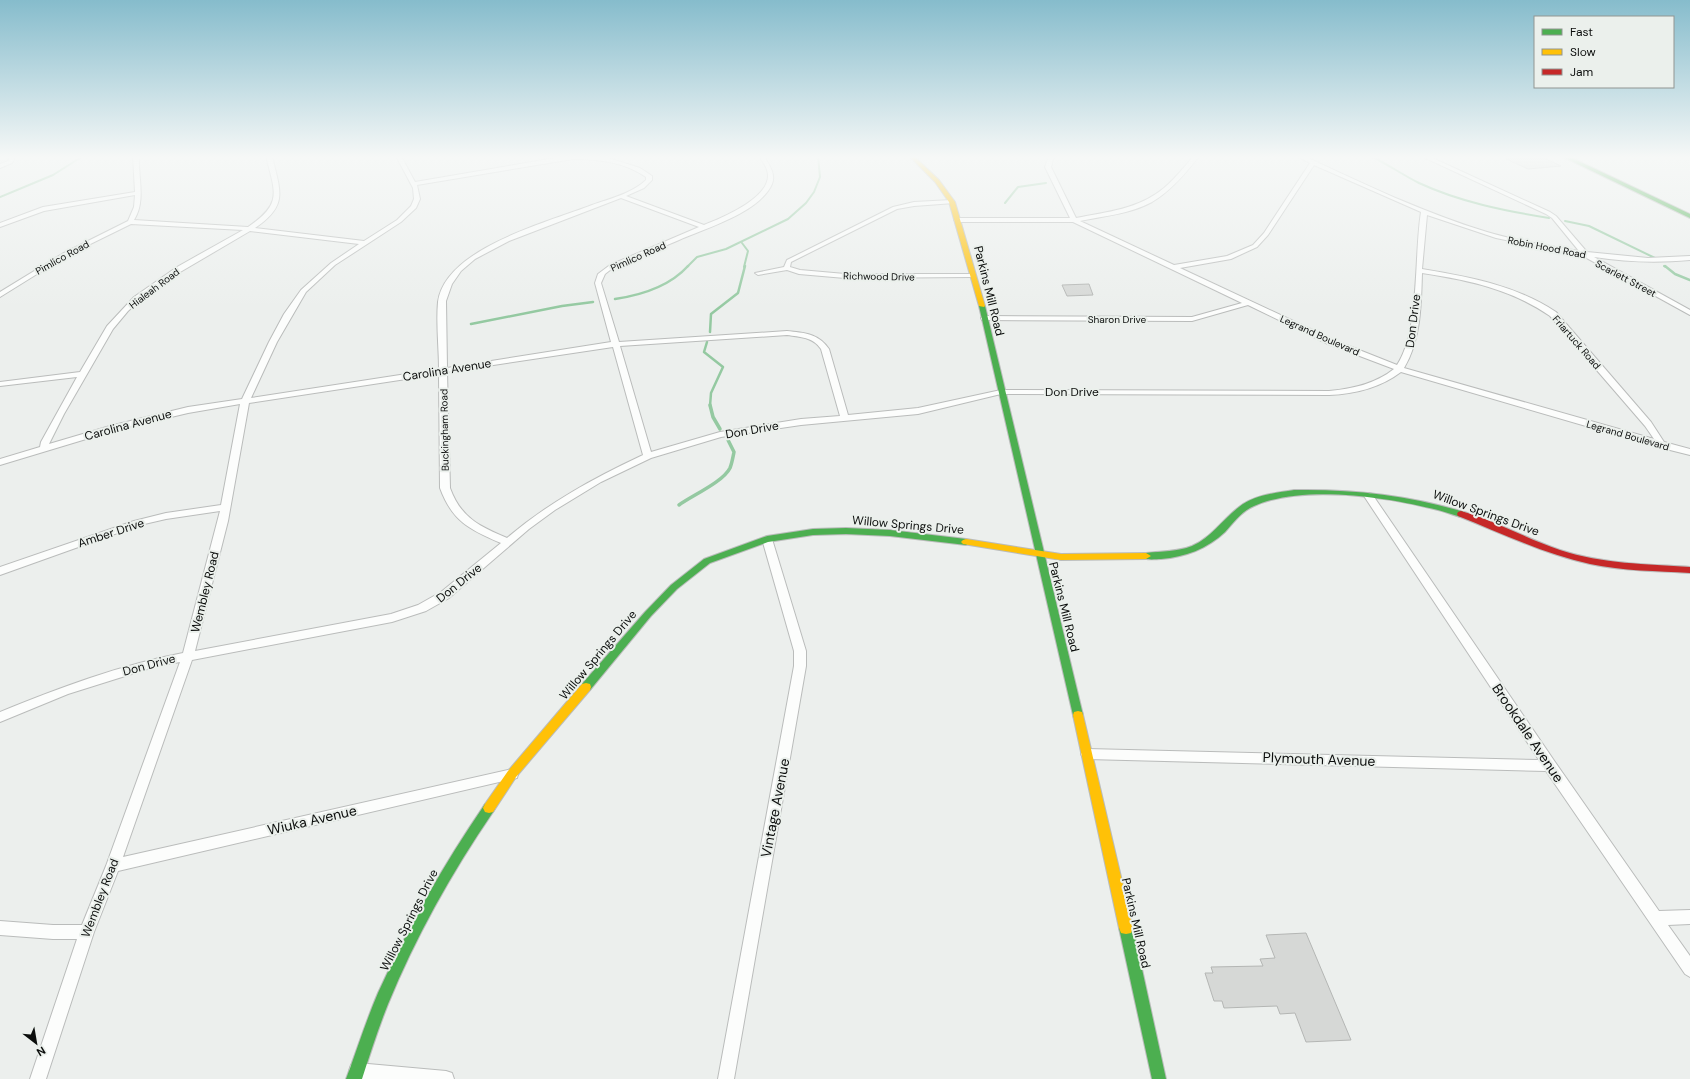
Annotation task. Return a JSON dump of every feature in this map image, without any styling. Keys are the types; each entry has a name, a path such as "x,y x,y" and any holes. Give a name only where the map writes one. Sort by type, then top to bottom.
{"street":[{"path":"0,225 43,209 59,206"},
{"path":"138,206 130,222 249,229 365,243"},
{"name":"Hialeah Road","path":"44,449 45,442 60,414 110,328 120,315 155,284 249,229 274,206"},
{"name":"Wembley Road","path":"38,1079 87,932 113,866 188,655 226,507 245,402 273,342 296,300 319,275 410,213 413,206"},
{"name":"Buckingham Road","path":"507,542 461,518 449,502 445,488 442,301 447,284 458,270 478,254 500,243 594,206"},
{"path":"649,206 704,227"},
{"name":"Pimlico Road","path":"648,456 598,283 601,273 612,266 704,227 746,206"},
{"path":"787,268 789,261 895,208 903,206"},
{"name":"Parkins Mill Road","path":"953,206 985,318 1038,553 1087,754 1159,1079"},
{"path":"1067,206 1074,220 1124,210 1134,206"},
{"path":"1174,267 1229,258 1255,246 1266,234 1284,206"},
{"name":"Robin Hood Road","path":"1411,206 1491,235 1585,254 1644,261 1690,258"},
{"name":"Scarlett Street","path":"1533,206 1554,217 1585,254 1690,313"},
{"path":"1671,206 1690,216"},
{"name":"Don Drive","path":"0,717 64,691 150,664 188,655 409,613 422,608 445,596 507,542 545,513 575,493 648,456 698,441 746,430 918,411 1001,392 1328,393 1347,392 1366,387 1400,369 1409,354 1413,337 1419,270 1419,247 1424,212"},
{"name":"Legrand Boulevard","path":"957,220 1074,220 1332,342 1400,369 1661,445 1690,452"},
{"name":"Pimlico Road","path":"0,295 64,255 130,222"},
{"name":"Richwood Drive","path":"758,273 787,268 792,272 803,274 836,276 972,276"},
{"name":"Friartuck Road","path":"1419,270 1492,284 1518,293 1545,307 1553,314 1648,424 1661,445"},
{"name":"Sharon Drive","path":"985,318 1192,318 1210,315 1248,302"},
{"name":"Carolina Avenue","path":"0,462 156,417 245,402 616,344 787,333 810,336 821,343 825,349 845,418"},
{"path":"0,384 84,374"},
{"name":"Willow Springs Drive","path":"356,1075 383,1000 416,928 448,869 512,774 648,614 674,587 707,561 767,539 812,532 890,533 1061,557 1169,556 1183,553 1206,543 1244,506 1256,500 1271,496 1290,494 1397,498 1436,506 1577,558 1619,564 1690,570"},
{"name":"Brookdale Avenue","path":"1369,496 1550,766 1690,969"},
{"name":"Amber Drive","path":"0,571 137,523 166,516 226,507"},
{"name":"Vintage Avenue","path":"726,1079 800,666 800,651 767,539"},
{"name":"Plymouth Avenue","path":"1087,754 1550,766"},
{"name":"Wiuka Avenue","path":"113,866 512,774"},
{"path":"1655,918 1690,917"},
{"path":"0,928 53,932 87,932"},
{"path":"356,1075 446,1079"}],"building":[{"path":"1089,284 1093,295 1067,296 1062,285"},
{"path":"1306,933 1351,1040 1306,1042 1295,1013 1280,1014 1277,1006 1224,1008 1222,1001 1214,1001 1205,973 1213,973 1211,967 1263,966 1260,959 1275,958 1266,935"}],"waterway":[{"path":"615,299 635,295 664,285 681,273 697,257 726,249 788,219 802,206"},
{"path":"1488,206 1549,218"},
{"path":"1565,221 1589,226 1655,258"},
{"path":"742,243 748,251 744,267"},
{"path":"710,332 711,314 738,293 745,266"},
{"path":"1665,266 1675,274 1690,280"},
{"path":"471,324 562,306 593,302"},
{"path":"707,342 704,352 723,367 711,393 710,405"},
{"path":"710,405 713,417 720,429"},
{"path":"679,505 721,478 730,468 734,452 728,440"}],"traffic: fast":[{"path":"1670,206 1690,216"},
{"path":"982,306 1078,715"},
{"path":"1146,556 1177,554 1195,548 1213,537 1246,506 1269,497 1294,493 1323,492 1386,497 1416,502 1461,514"},
{"path":"586,687 648,614 674,587 707,561 767,539 813,532 846,531 890,533 966,542"},
{"path":"354,1079 379,1009 406,949 445,877 489,808"},
{"path":"1126,928 1159,1079"}],"traffic: slow":[{"path":"953,206 982,306"},
{"path":"966,542 1061,557 1146,556"},
{"path":"489,808 512,774 586,687"},
{"path":"1078,715 1126,928"}],"traffic: jam":[{"path":"1461,514 1541,546 1573,557 1615,565 1690,570"}]}
